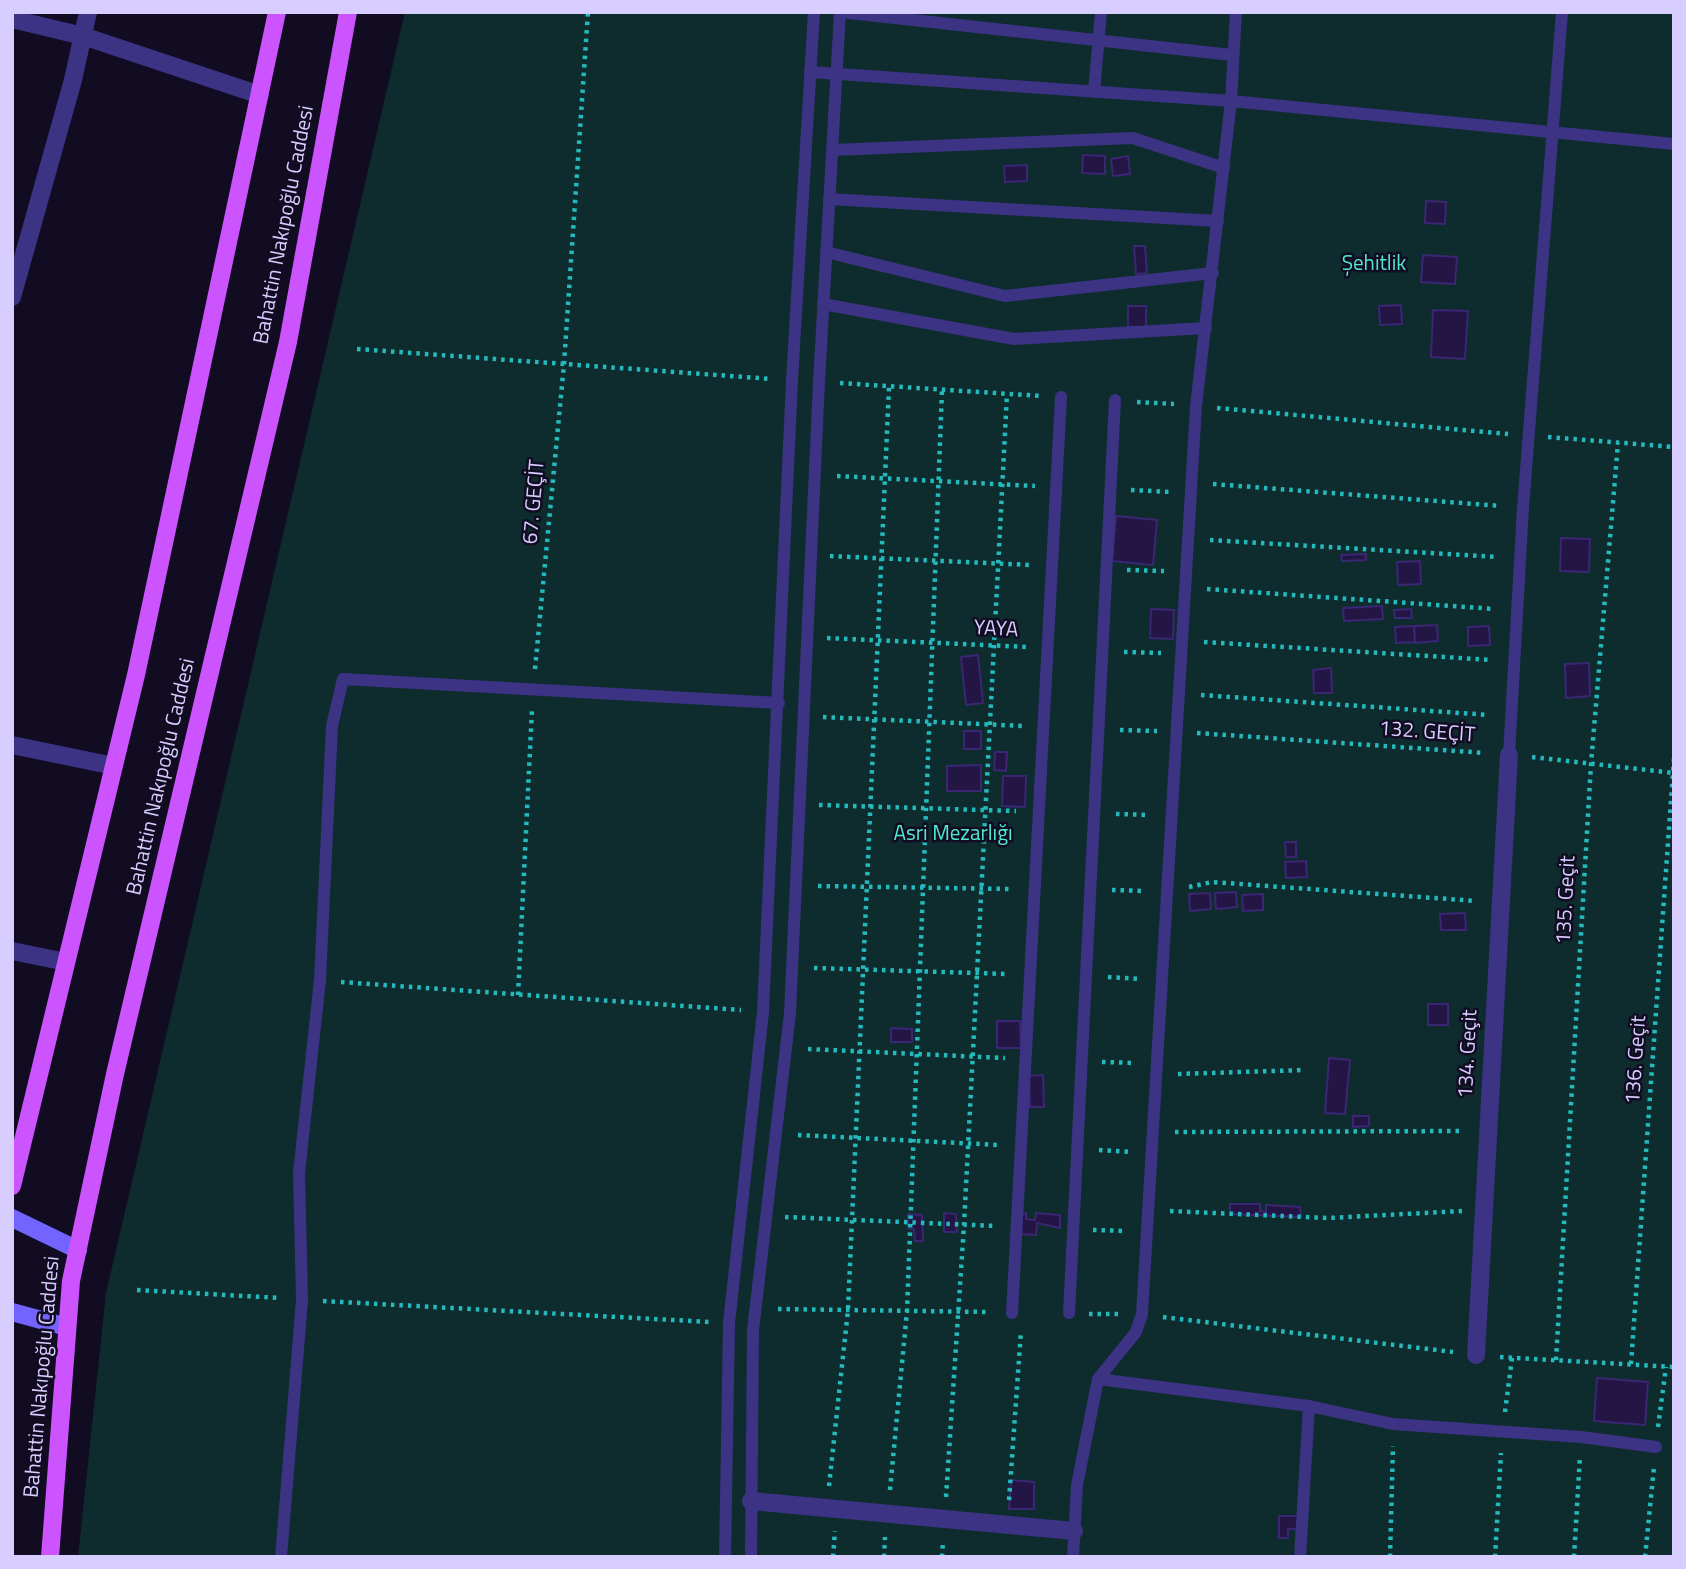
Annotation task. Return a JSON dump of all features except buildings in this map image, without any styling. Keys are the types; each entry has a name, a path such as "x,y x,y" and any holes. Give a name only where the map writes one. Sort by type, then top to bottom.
{"main road":[{"path":"12,1186 114,766 277,12"},
{"name":"Bahattin Nakıpoğlu Caddesi","path":"50,1557 71,1281 115,1074 288,342 348,12"},
{"path":"12,1218 78,1250"},
{"path":"12,1312 67,1327"}],"street":[{"path":"12,298 88,12"},
{"path":"12,19 83,36 260,95"},
{"path":"12,745 114,766"},
{"name":"134. Geçit","path":"1476,1355 1509,755"},
{"path":"12,951 66,962"},
{"path":"751,1500 1074,1531"}],"lane":[{"path":"725,1557 729,1323 763,1012 792,380 814,12"},
{"path":"751,1557 753,1330 786,1048 792,968 819,382 840,12 1233,55"},
{"path":"1094,92 1101,12"},
{"path":"1073,1557 1077,1485 1098,1380 1136,1332 1142,1314 1196,406 1219,221 1231,101 1236,12"},
{"path":"1509,755 1523,508 1562,12"},
{"path":"810,72 1231,101 1553,130 1674,144"},
{"path":"832,150 1133,138 1224,168"},
{"path":"829,199 1219,221"},
{"path":"826,252 1005,296 1213,272"},
{"path":"823,304 1013,339 1206,328"},
{"path":"1012,1313 1061,397"},
{"path":"1069,1313 1115,400"},
{"path":"281,1557 302,1300 299,1173 320,980 332,726 344,678 779,703"},
{"path":"1098,1380 1309,1406 1393,1424 1581,1437 1656,1447"},
{"path":"1300,1557 1309,1406"}],"path":[{"name":"67. GEÇİT","path":"518,995 533,689 564,364 588,12"},
{"path":"358,349 792,380"},
{"path":"819,382 1061,397"},
{"path":"826,1508 848,1310 889,387"},
{"path":"884,1557 907,1311 942,390"},
{"path":"942,1557 964,1225 1007,394"},
{"path":"1115,400 1674,447"},
{"name":"135. Geçit","path":"1556,1360 1591,764 1618,443"},
{"path":"815,475 1056,487"},
{"path":"1111,489 1191,488 1523,508"},
{"path":"1188,538 1520,558"},
{"path":"812,555 1052,566"},
{"path":"1106,569 1186,572"},
{"path":"1185,588 1517,611"},
{"name":"YAYA","path":"808,637 1047,648"},
{"path":"1182,640 1514,661"},
{"path":"1102,650 1181,654"},
{"path":"1179,693 1511,716"},
{"path":"805,717 1044,727"},
{"path":"1099,729 1177,732"},
{"name":"132. GEÇİT","path":"1177,732 1509,755 1673,773"},
{"name":"136. Geçit","path":"1631,1364 1674,758"},
{"path":"800,804 1039,812"},
{"path":"1094,813 1171,816"},
{"path":"1340,889 1501,903"},
{"path":"792,968 1030,975"},
{"path":"1085,977 1162,979"},
{"path":"320,980 763,1012"},
{"path":"786,1048 1026,1059"},
{"path":"1081,1061 1156,1069 1304,1070"},
{"path":"1153,1132 1488,1131"},
{"path":"776,1134 1021,1146"},
{"path":"1077,1149 1152,1153"},
{"path":"1148,1210 1328,1218 1483,1210"},
{"path":"767,1217 1017,1227"},
{"path":"1072,1229 1147,1232"},
{"path":"137,1290 729,1323"},
{"path":"757,1309 1022,1313 1008,1525"},
{"path":"1069,1313 1142,1314 1476,1355 1674,1367"},
{"path":"1495,1557 1503,1432 1512,1358"},
{"path":"1390,1557 1393,1424"},
{"path":"1574,1557 1581,1437"}],"green space":[{"name":"Asri Mezarlığı","path":"405,12 1674,12 1674,1557 78,1557 106,1293"}],"park label":[{"name":"Şehitlik","path":"1374,265"}]}
